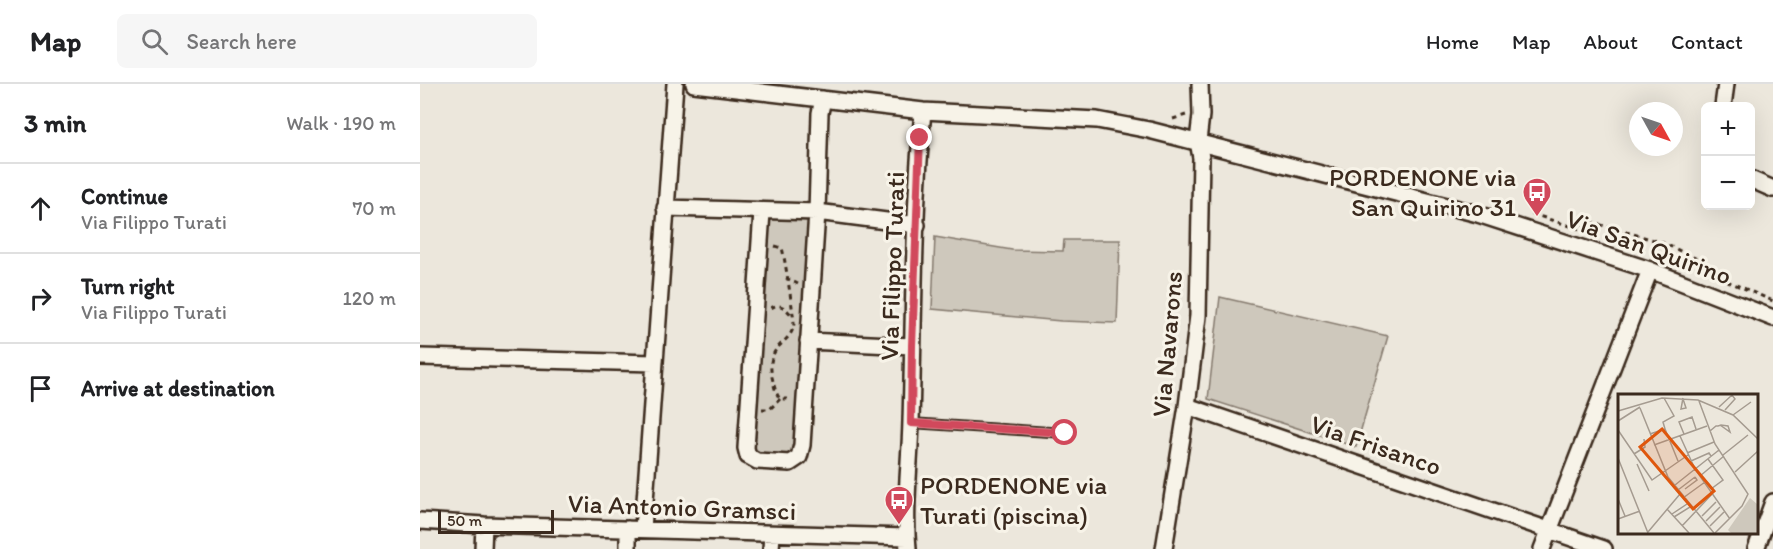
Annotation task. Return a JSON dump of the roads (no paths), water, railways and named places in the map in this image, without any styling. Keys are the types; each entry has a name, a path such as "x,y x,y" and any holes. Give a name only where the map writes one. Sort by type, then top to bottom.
{"street":[{"path":"628,549 636,529 654,363 675,84"},
{"name":"Via San Quirino","path":"694,84 757,87 823,99 923,111 1097,120 1198,141 1327,177 1478,214 1650,270 1773,318"},
{"name":"Via Navarons","path":"1164,549 1187,406 1198,316 1200,84"},
{"path":"1724,102 1726,84"},
{"path":"762,212 746,448 748,456 757,461 790,463 799,456 805,400 817,212 820,113 823,99"},
{"name":"Via Filippo Turati","path":"907,543 912,346 923,111"},
{"path":"1755,181 1773,189"},
{"path":"666,208 817,212 917,225"},
{"path":"1542,549 1650,270"},
{"path":"808,340 912,346"},
{"path":"420,357 654,363"},
{"name":"Via Frisanco","path":"1187,406 1604,549"},
{"path":"1756,549 1773,502"},
{"name":"Via Antonio Gramsci","path":"420,521 636,529 772,541 907,543"},
{"path":"483,549 484,525"}],"lane":[{"path":"911,423 1065,433"}],"place":[{"name":"PORDENONE via San Quirino 31","path":"1537,218"},
{"name":"PORDENONE via Turati (piscina)","path":"899,526"}]}
